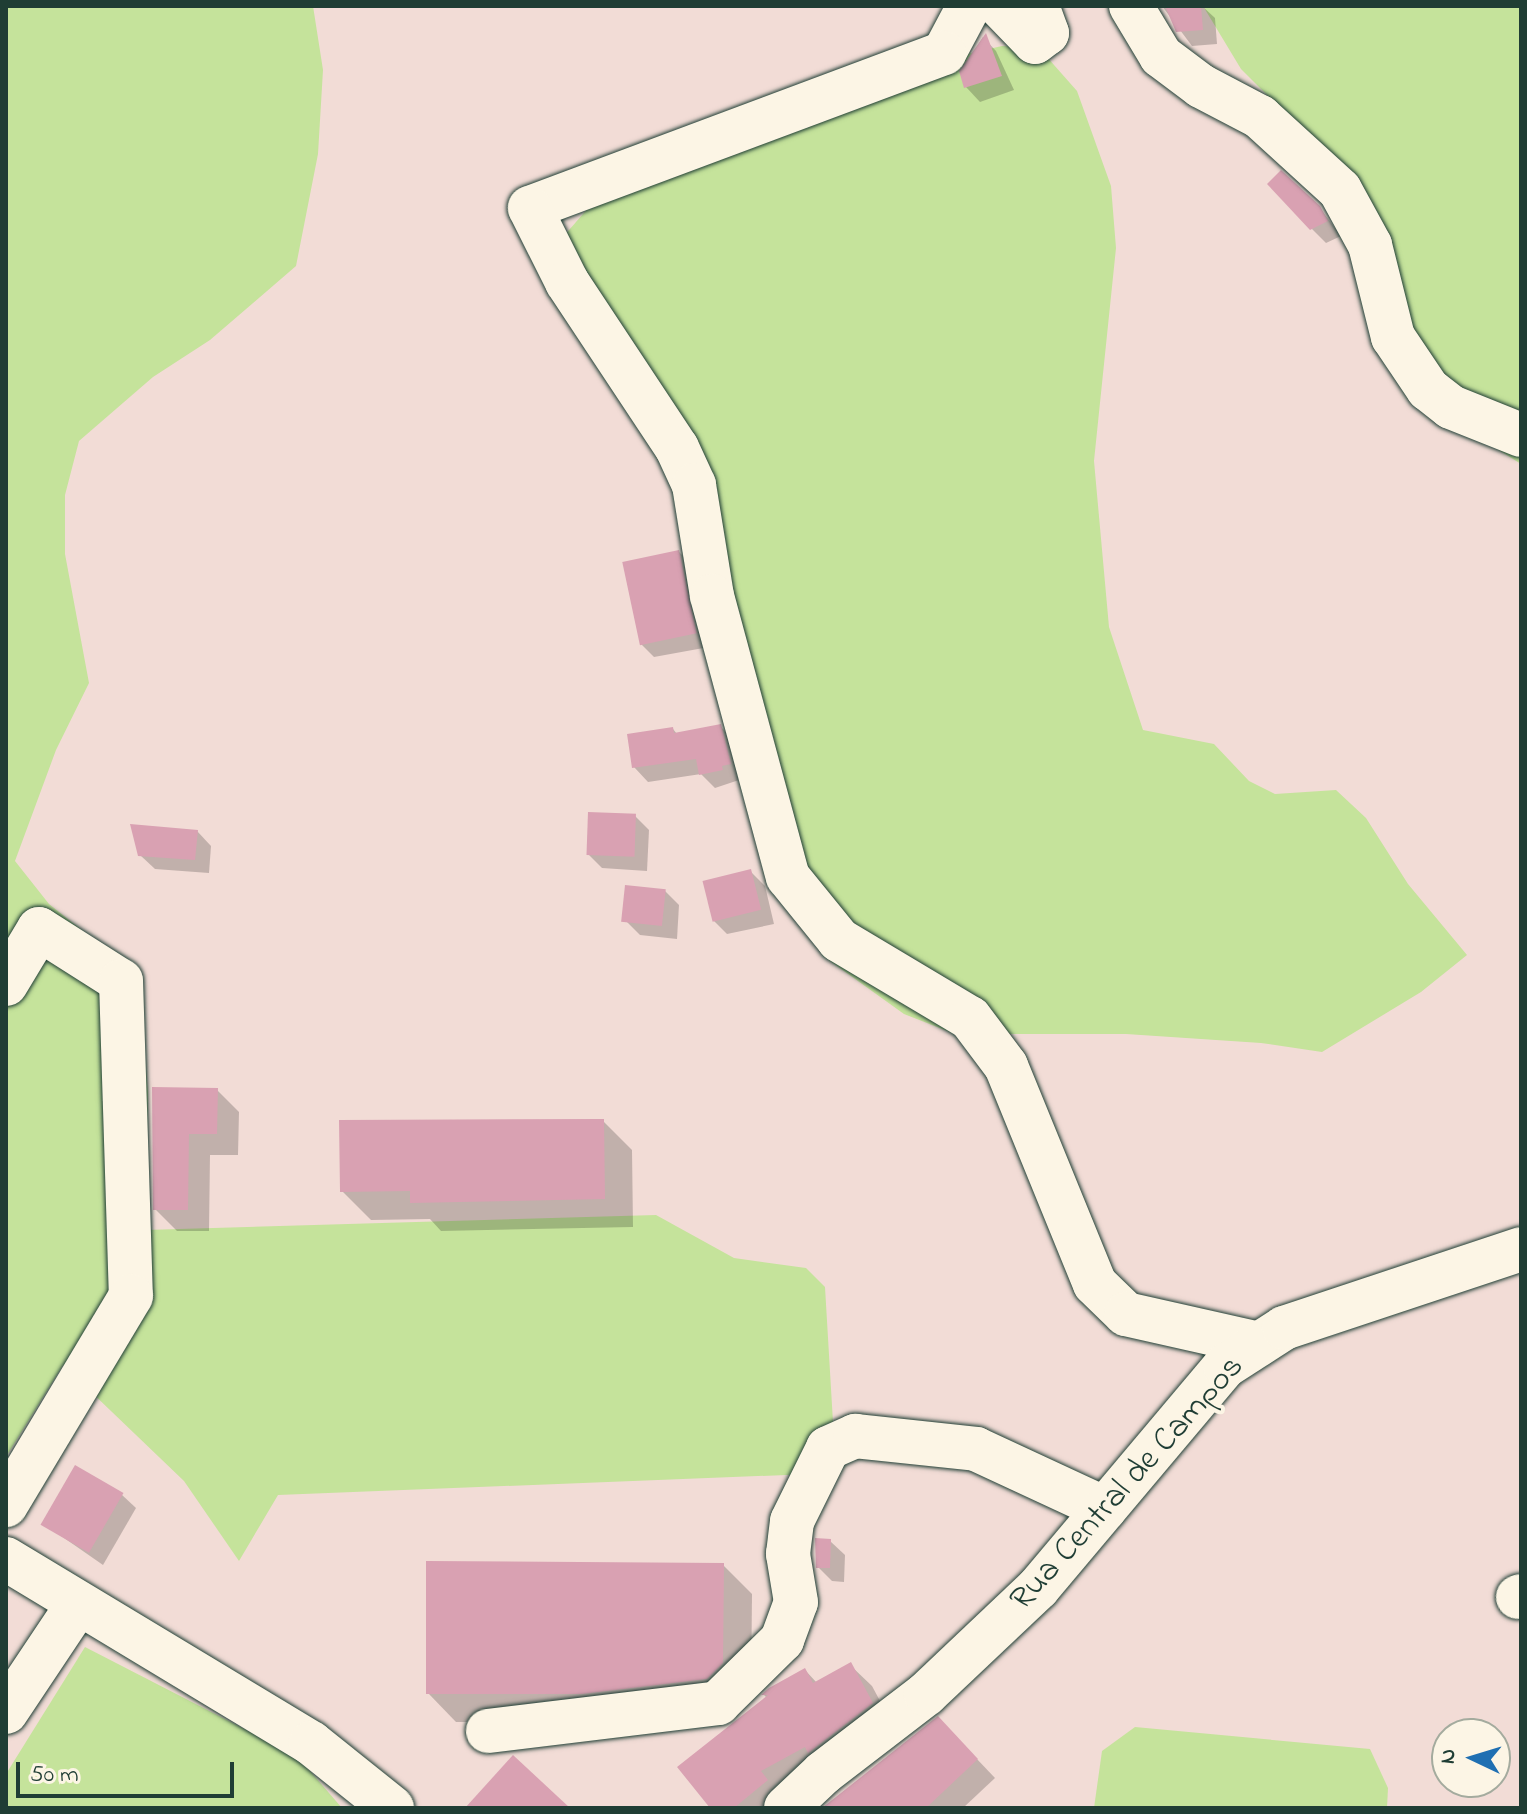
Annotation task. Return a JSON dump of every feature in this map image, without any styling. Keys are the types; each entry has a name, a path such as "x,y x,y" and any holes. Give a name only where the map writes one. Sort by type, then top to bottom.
{"street":[{"path":"969,6 944,53 530,208 567,282 677,448 694,485 712,596 788,877 839,940 970,1018 1006,1066 1095,1284 1126,1314 1259,1344"},
{"path":"1000,6 1035,42 1047,33 1037,6"},
{"path":"1131,6 1161,56 1201,86 1260,117 1340,190 1370,245 1393,337 1428,389 1451,407 1521,435"},
{"path":"6,984 39,929 121,981 131,1296 6,1505"},
{"name":"Rua Central de Campos","path":"786,1808 823,1773 926,1694 1038,1588 1225,1366 1284,1328 1381,1292 1521,1249"},
{"path":"488,1731 718,1703 782,1640 796,1602 788,1554 792,1521 828,1448 855,1436 976,1449 1105,1509"},
{"path":"6,1559 311,1743 392,1808"},
{"path":"6,1712 78,1604"}],"green space":[{"path":"6,6 313,6 323,70 318,154 296,266 210,340 153,377 79,441 65,495 65,554 89,683 56,750 15,861 49,904 137,974 148,1092 145,1230 656,1215 734,1258 806,1268 825,1287 836,1473 278,1495 239,1561 184,1481 63,1365 6,1457"},
{"path":"1203,6 1521,6 1521,464 1478,437 1428,396 1350,206 1281,109 1241,69"},
{"path":"1002,46 1039,48 1077,91 1111,186 1116,248 1094,461 1109,627 1143,730 1214,744 1249,781 1275,794 1336,790 1366,818 1408,884 1467,955 1421,992 1322,1052 1261,1043 1126,1034 955,1034 904,1014 823,956 800,914 682,437 556,245 629,161 914,66"},
{"path":"85,1647 297,1756 342,1808 6,1808 6,1774"},
{"path":"1135,1727 1370,1749 1388,1788 1387,1808 1094,1808 1102,1751"}],"building":[{"path":"1165,6 1201,6 1203,30 1176,32"},
{"path":"986,33 1002,76 964,88 959,71"},
{"path":"1281,170 1320,206 1328,221 1310,230 1267,184"},
{"path":"679,550 697,633 640,645 622,562"},
{"path":"721,724 731,764 722,766 723,770 699,775 696,759 632,768 627,734 673,727 674,733"},
{"path":"588,812 636,814 634,857 586,855"},
{"path":"130,824 198,830 195,860 138,856"},
{"path":"751,869 761,910 713,922 702,881"},
{"path":"625,885 666,889 662,926 621,922"},
{"path":"152,1087 218,1088 217,1134 189,1134 188,1210 153,1210"},
{"path":"604,1119 605,1199 410,1203 410,1191 340,1192 339,1120"},
{"path":"75,1465 123,1493 89,1553 40,1525"},
{"path":"815,1538 831,1539 830,1568 816,1568"},
{"path":"426,1561 724,1563 723,1663 707,1679 582,1694 426,1694"},
{"path":"851,1662 873,1703 808,1753 805,1747 761,1771 768,1780 734,1808 710,1808 677,1767 768,1695 761,1695 769,1688 805,1668 813,1683"},
{"path":"938,1716 978,1759 926,1808 822,1808"},
{"path":"513,1755 570,1808 465,1808"}]}
